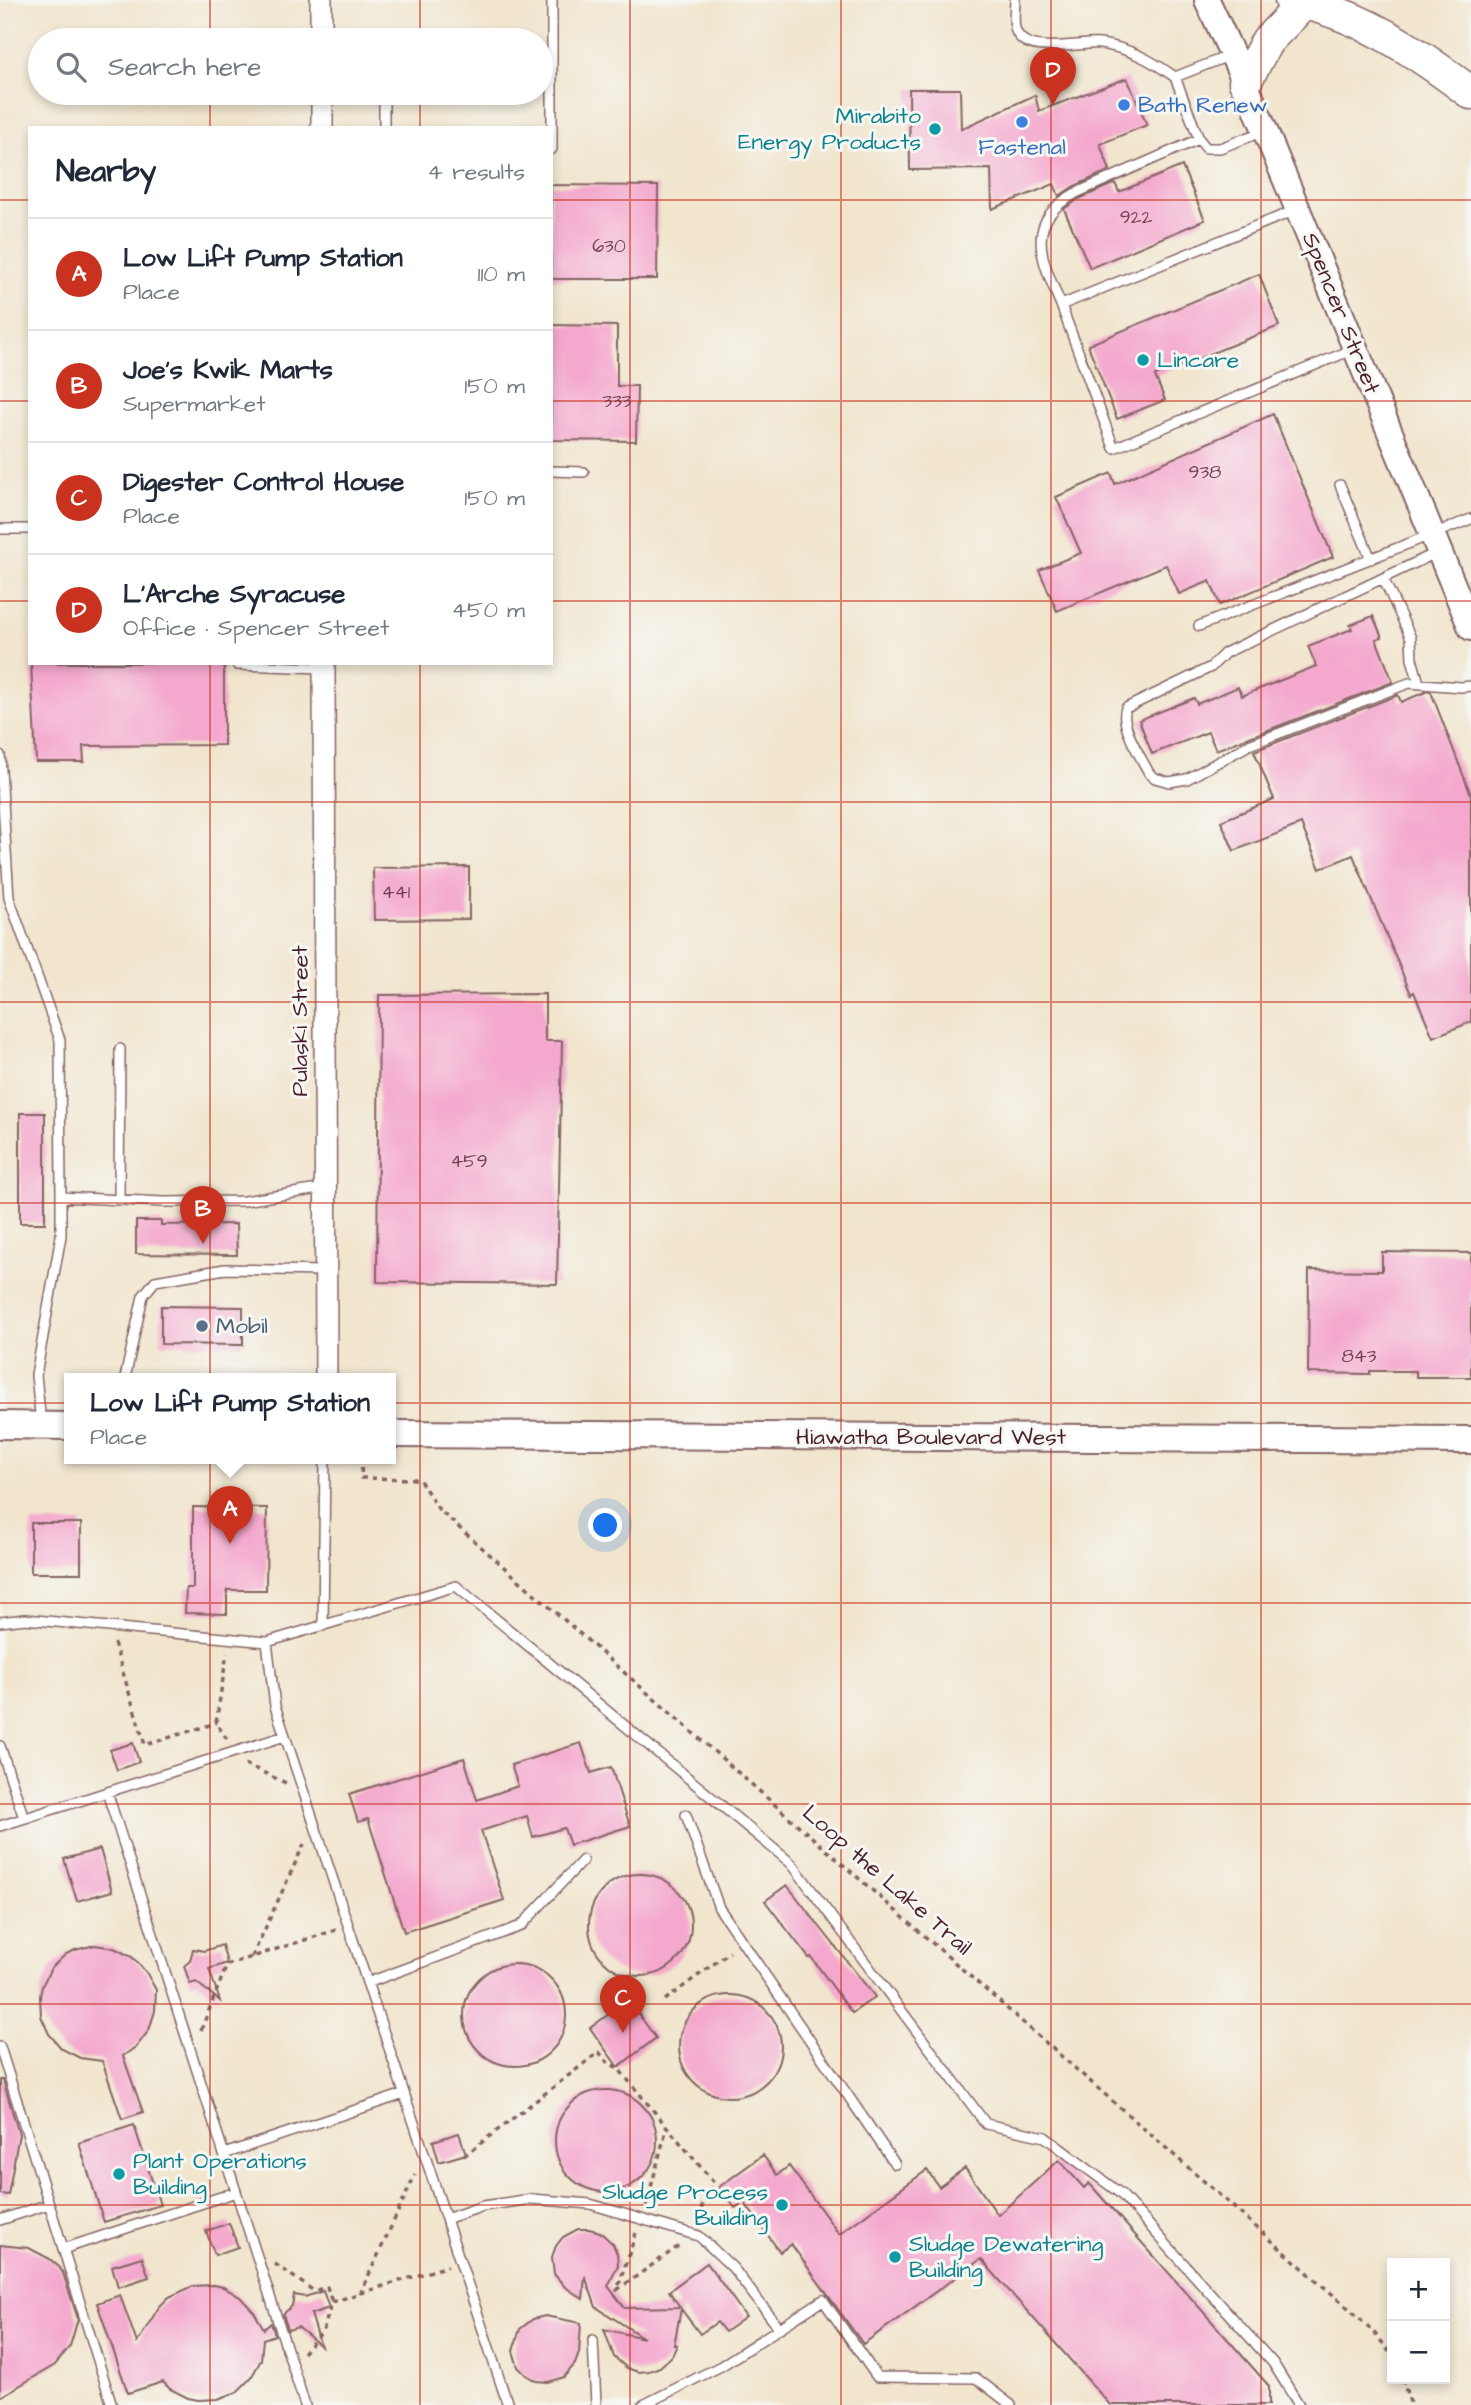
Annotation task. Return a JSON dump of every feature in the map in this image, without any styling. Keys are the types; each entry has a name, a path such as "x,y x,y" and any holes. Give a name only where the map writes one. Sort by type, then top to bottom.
{"highway":[{"path":"1239,68 1267,41 1298,1 1362,23 1428,61 1471,93"}],"main road":[{"name":"Spencer Street","path":"1207,0 1239,68 1471,628"},
{"path":"0,1425 64,1426"},
{"name":"Hiawatha Boulevard West","path":"396,1434 1471,1440"}],"street":[{"path":"321,0 321,28"},
{"path":"322,105 322,126"},
{"name":"Pulaski Street","path":"324,666 326,1373"}],"lane":[{"path":"552,0 552,28"},
{"path":"1015,0 1015,28 1021,38 1031,46 1098,44 1122,48 1142,56 1174,77 1199,139 1206,148 1212,150 1265,130"},
{"path":"1174,77 1239,68"},
{"path":"384,105 384,126"},
{"path":"552,105 552,126"},
{"path":"1199,139 1059,202 1042,226 1042,258 1114,448 1355,348"},
{"path":"1061,305 1298,209"},
{"path":"553,471 584,472"},
{"path":"1340,485 1371,559"},
{"path":"1471,519 1383,578 1225,653 1211,667 1126,708 1124,724 1149,773 1169,782 1187,779 1261,741 1409,683 1471,686"},
{"path":"0,529 28,529"},
{"path":"1199,626 1371,559 1436,543"},
{"path":"1383,578 1411,638 1412,659 1419,684"},
{"path":"237,665 324,666"},
{"path":"0,755 9,898 60,1040 61,1237 36,1375 41,1426"},
{"path":"119,1200 120,1049"},
{"path":"61,1197 244,1201 327,1188"},
{"path":"126,1373 143,1296 155,1282 225,1269 327,1272"},
{"path":"323,1626 325,1464"},
{"path":"0,1622 25,1619 268,1643 456,1586 792,1864 986,2124 1045,2137 1121,2194 1273,2363 1299,2405"},
{"path":"268,1643 275,1706 508,2405"},
{"path":"0,1826 285,1735"},
{"path":"0,1746 24,1818"},
{"path":"107,1792 305,2405"},
{"path":"686,1815 719,1908 895,2164"},
{"path":"367,1983 520,1926 583,1860"},
{"path":"0,2047 112,2405"},
{"path":"224,2154 404,2094"},
{"path":"63,2249 236,2192"},
{"path":"446,2219 483,2206 532,2199 590,2204 690,2233 699,2236 733,2269 779,2328"},
{"path":"0,2220 49,2204"},
{"path":"643,2405 721,2366 823,2300 877,2377 976,2378 1011,2405"},
{"path":"593,2340 596,2405"}],"path":[{"name":"Loop the Lake Trail","path":"362,1464 361,1478 419,1479 439,1510 1295,2261 1368,2328 1387,2350"},
{"path":"108,1627 145,1745 216,1723"},
{"path":"229,1639 216,1723 239,1760 303,1791"},
{"path":"253,1957 305,1842 318,1836"},
{"path":"187,2039 200,2034 227,1965 348,1926"},
{"path":"665,2000 743,1943"},
{"path":"464,2156 599,2052 609,2064 617,2067 714,2183 690,2233 678,2248 617,2290 660,2158 667,2127"},
{"path":"360,2294 424,2154"},
{"path":"332,2302 460,2262"},
{"path":"261,2267 274,2263 314,2291 327,2287 332,2302 323,2331 292,2365"},
{"path":"1404,2384 1411,2405"}],"building":[{"path":"1127,78 1147,125 1100,144 1110,170 1059,196 1054,184 992,209 991,169 910,170 909,89 960,89 961,129 1035,95 1039,111"},
{"path":"1182,166 1205,220 1090,268 1064,209 1115,183 1119,192"},
{"path":"553,185 658,186 657,279 553,279"},
{"name":"Lincare","path":"1259,274 1279,326 1155,376 1165,400 1117,419 1088,345"},
{"path":"553,325 617,326 617,386 637,386 636,441 553,440"},
{"path":"1273,414 1333,557 1220,605 1210,581 1179,594 1166,565 1057,611 1039,570 1081,553 1056,497 1111,473 1115,484"},
{"path":"1373,616 1382,637 1376,639 1393,682 1216,750 1208,732 1152,754 1139,720 1194,698 1197,704 1238,687 1242,696 1316,666 1308,646 1352,629 1350,625"},
{"path":"31,665 224,665 224,745 83,746 84,762 36,762"},
{"path":"1431,692 1471,795 1471,1022 1433,1037 1414,992 1411,994 1353,855 1320,869 1301,824 1234,851 1221,821 1274,799 1254,751 1398,695 1401,702"},
{"path":"469,867 469,919 374,920 373,868"},
{"path":"545,994 545,1041 562,1041 557,1284 377,1282 379,995"},
{"path":"20,1113 45,1113 45,1223 20,1223"},
{"path":"136,1221 161,1221 161,1225 236,1224 237,1255 136,1254"},
{"path":"1382,1252 1471,1253 1471,1377 1416,1377 1416,1371 1370,1371 1370,1374 1308,1373 1309,1270 1382,1271"},
{"path":"161,1306 243,1307 243,1345 161,1344"},
{"path":"193,1507 267,1508 266,1590 227,1590 227,1614 185,1613 186,1588 193,1588"},
{"path":"31,1523 81,1523 81,1573 31,1573"},
{"path":"133,1743 139,1762 117,1770 110,1750"},
{"path":"581,1743 591,1773 611,1767 630,1826 570,1845 564,1828 533,1837 527,1816 481,1831 504,1900 404,1932 368,1819 358,1822 349,1794 464,1758 477,1800 518,1786 511,1765"},
{"path":"100,1849 112,1891 77,1901 64,1859"},
{"path":"640,1874 659,1878 676,1889 687,1906 691,1925 687,1944 676,1961 659,1972 640,1976 621,1972 604,1961 593,1944 589,1925 593,1906 604,1889 621,1878"},
{"path":"787,1885 875,1997 852,2013 765,1901"},
{"path":"95,1945 114,1948 132,1957 146,1972 156,1990 155,2011 149,2030 137,2046 123,2056 143,2112 122,2119 102,2061 80,2058 62,2049 49,2034 41,2016 42,1986 51,1968 66,1954"},
{"path":"222,1945 227,1963 209,1969 220,2001 196,1982 190,1984 184,1966 190,1961 193,1949 204,1951"},
{"path":"515,1964 534,1968 551,1979 562,1996 566,2015 562,2034 551,2051 534,2062 515,2066 496,2062 479,2051 468,2034 464,2015 468,1996 479,1979 496,1968"},
{"path":"730,1995 749,1999 766,2010 777,2027 781,2046 777,2065 766,2082 749,2093 730,2097 711,2093 694,2082 683,2065 679,2046 683,2027 694,2010 711,1999"},
{"path":"628,2000 656,2038 618,2067 590,2028"},
{"path":"0,2080 3,2080 19,2134 8,2195 0,2194"},
{"path":"606,2090 625,2094 642,2105 653,2122 657,2141 653,2160 642,2177 625,2188 606,2192 587,2188 570,2177 559,2160 555,2141 559,2122 570,2105 587,2094"},
{"name":"Plant Operations Building","path":"134,2125 160,2205 104,2222 79,2143"},
{"path":"459,2133 466,2154 439,2162 433,2141"},
{"path":"763,2155 777,2175 789,2166 839,2234 927,2170 939,2187 965,2168 998,2215 1059,2160 1084,2188 1089,2183 1269,2386 1269,2405 1110,2405 981,2259 863,2344 791,2244 780,2252 744,2202 735,2208 719,2187"},
{"path":"229,2223 238,2247 215,2255 206,2231"},
{"path":"578,2229 600,2232 613,2244 618,2265 608,2286 625,2308 680,2307 669,2291 707,2263 746,2317 725,2332 717,2322 700,2334 681,2309 674,2345 677,2345 672,2356 660,2367 649,2371 638,2372 627,2368 614,2357 604,2329 644,2338 596,2307 585,2276 583,2299 565,2287 554,2274 552,2257 556,2246 563,2237"},
{"path":"0,2245 29,2248 59,2267 78,2319 70,2346 55,2365 0,2397"},
{"path":"142,2257 149,2277 118,2287 112,2266"},
{"path":"193,2286 223,2287 240,2297 254,2312 264,2329 271,2323 275,2335 263,2339 261,2360 251,2378 237,2392 218,2399 188,2398 170,2389 163,2382 128,2393 97,2303 120,2295 137,2343 159,2307 169,2297"},
{"path":"323,2291 329,2308 311,2314 321,2346 298,2327 288,2330 283,2314 292,2306 294,2295 305,2297"},
{"path":"545,2316 581,2323 579,2353 575,2364 564,2377 548,2382 536,2381 526,2375 518,2367 513,2351 520,2329 533,2319"}],"place":[{"name":"L'Arche Syracuse","path":"1053,105"},
{"name":"Bath Renew","path":"1124,105"},
{"name":"Fastenal","path":"1022,122"},
{"name":"Mirabito Energy Products","path":"935,129"},
{"name":"Lincare","path":"1143,360"},
{"name":"Joe's Kwik Marts","path":"203,1244"},
{"name":"Mobil","path":"202,1326"},
{"name":"Low Lift Pump Station","path":"230,1544"},
{"name":"Digester Control House","path":"623,2033"},
{"name":"Plant Operations Building","path":"119,2174"},
{"name":"Sludge Process Building","path":"782,2205"},
{"name":"Sludge Dewatering Building","path":"895,2257"}]}
